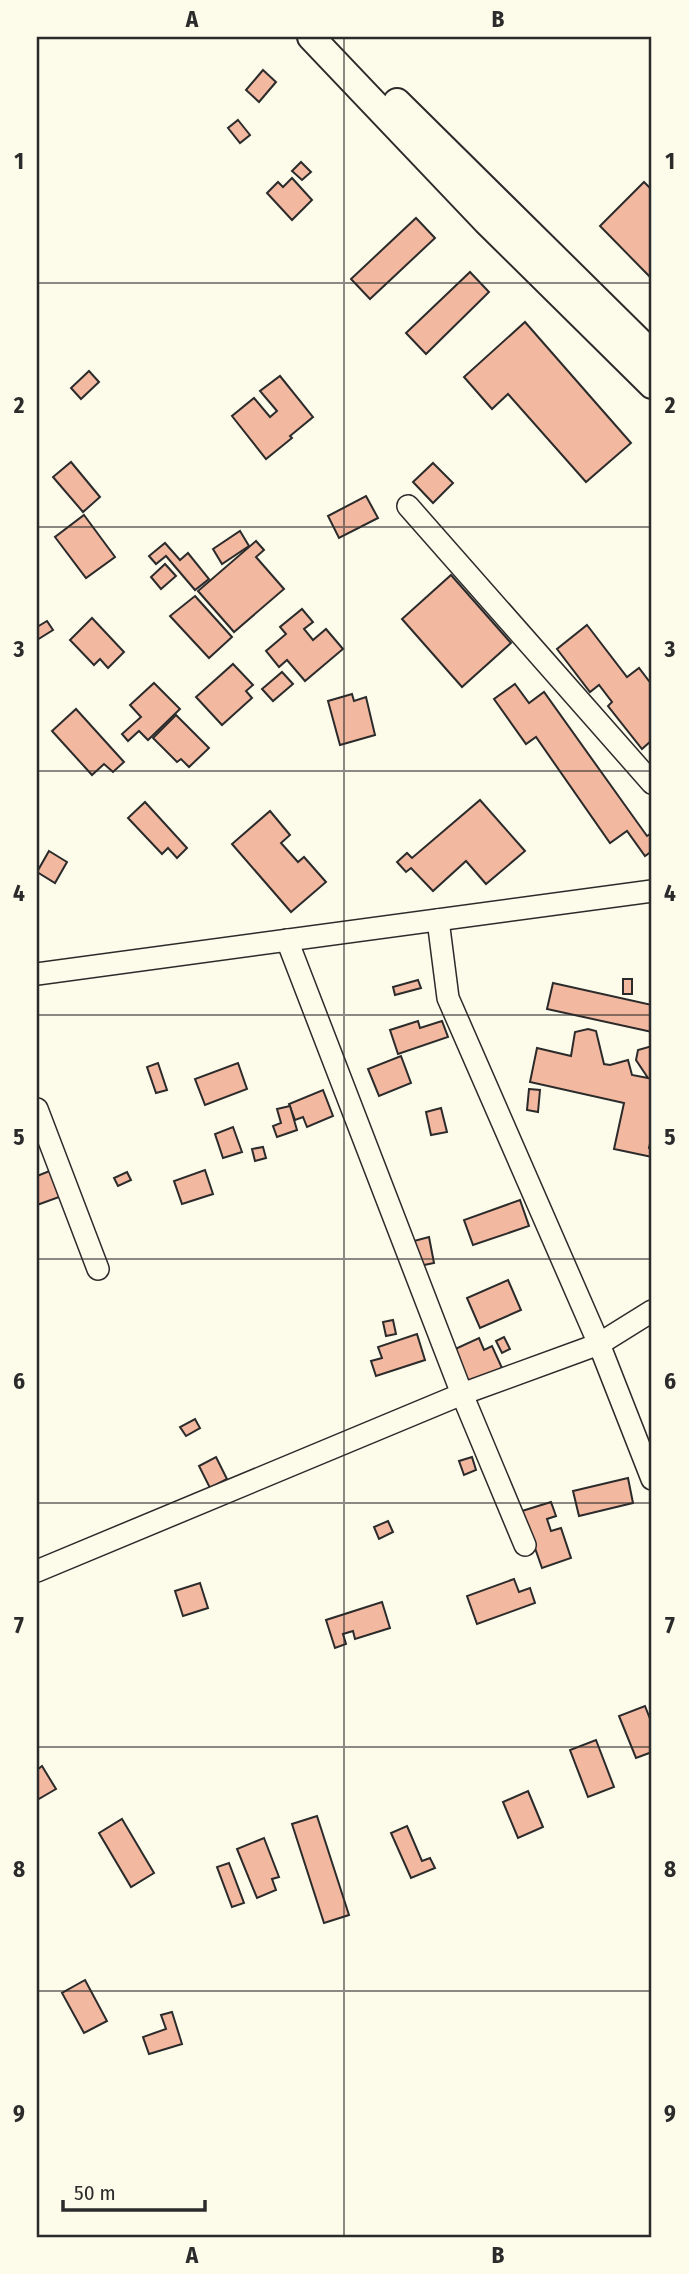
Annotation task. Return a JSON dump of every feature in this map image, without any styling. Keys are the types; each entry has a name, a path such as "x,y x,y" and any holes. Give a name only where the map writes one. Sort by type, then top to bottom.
{"main road":[{"path":"311,37 486,221 652,385"},
{"path":"334,37 380,86 652,354"}],"street":[{"path":"408,506 648,768"},
{"path":"37,974 652,891"},
{"path":"438,920 448,998 599,1343 652,1479"},
{"path":"287,940 462,1394 525,1545"},
{"path":"37,1109 98,1269"},
{"path":"37,1571 462,1394 599,1343 652,1311"}],"building":[{"path":"263,70 276,82 259,102 246,90"},
{"path":"238,120 250,135 240,143 228,128"},
{"path":"301,162 311,172 302,180 292,171"},
{"path":"292,178 312,200 292,220 267,193 278,182 283,187"},
{"path":"644,182 652,190 652,279 600,226"},
{"path":"416,218 435,238 370,299 351,279"},
{"path":"470,272 489,292 426,354 406,333"},
{"path":"525,322 631,443 586,482 508,394 492,409 464,377"},
{"path":"89,371 99,382 81,399 71,388"},
{"path":"280,376 313,417 266,459 232,416 254,398 270,417 277,411 260,391"},
{"path":"71,462 100,497 83,512 53,477"},
{"path":"433,463 453,483 433,503 413,482"},
{"path":"366,496 378,518 339,538 328,516"},
{"path":"84,515 115,557 86,578 55,537"},
{"path":"240,531 249,546 222,564 213,549"},
{"path":"256,541 264,550 256,557 284,589 234,632 198,591"},
{"path":"165,543 180,560 188,553 209,579 195,590 166,556 156,564 149,556"},
{"path":"165,564 176,576 161,589 151,577"},
{"path":"451,575 511,643 462,687 402,619"},
{"path":"195,596 232,637 209,658 170,616"},
{"path":"302,609 313,622 304,629 313,640 326,629 343,649 305,681 287,660 279,667 266,651 286,634 280,627"},
{"path":"92,618 124,652 108,668 100,659 94,665 70,640"},
{"path":"47,621 53,630 37,640 37,627"},
{"path":"587,625 627,677 639,668 652,685 652,740 642,749 608,706 612,702 599,685 590,692 557,649"},
{"path":"233,664 253,685 246,691 252,698 222,725 196,697"},
{"path":"282,672 293,684 273,701 262,689"},
{"path":"154,683 180,709 148,740 139,731 128,741 122,734 141,717 130,705"},
{"path":"515,684 529,703 544,692 647,836 650,834 652,851 645,856 627,831 610,843 536,737 526,744 494,699"},
{"path":"352,694 354,701 366,697 375,735 340,745 328,701"},
{"path":"76,709 124,762 113,772 104,764 92,775 52,731"},
{"path":"176,715 209,748 189,767 181,759 177,762 153,738"},
{"path":"480,800 525,851 486,884 466,861 433,891 411,868 406,872 397,862 407,853 412,858"},
{"path":"145,802 187,848 177,858 168,848 162,854 128,818"},
{"path":"270,811 290,835 281,843 298,862 304,857 326,882 291,912 232,844"},
{"path":"49,851 67,862 55,883 37,872"},
{"path":"623,979 632,979 632,994 623,994"},
{"path":"418,980 421,988 395,995 393,987"},
{"path":"553,983 652,1005 652,1032 547,1009"},
{"path":"418,1021 420,1028 442,1021 448,1037 398,1054 390,1030"},
{"path":"588,1029 596,1031 604,1064 628,1060 632,1075 648,1078 636,1060 638,1050 652,1046 652,1135 649,1148 652,1149 652,1157 614,1149 624,1103 530,1082 537,1048 571,1056 575,1032"},
{"path":"401,1056 411,1083 379,1096 368,1069"},
{"path":"158,1063 167,1090 156,1093 147,1067"},
{"path":"238,1063 247,1089 205,1105 195,1079"},
{"path":"529,1089 540,1090 538,1112 527,1110"},
{"path":"323,1090 333,1116 307,1127 303,1117 295,1120 289,1104"},
{"path":"290,1106 297,1130 277,1137 273,1126 281,1123 277,1109"},
{"path":"441,1108 447,1132 431,1135 426,1112"},
{"path":"233,1127 242,1152 223,1158 215,1134"},
{"path":"263,1147 266,1158 255,1161 252,1149"},
{"path":"52,1170 62,1196 37,1205 37,1176"},
{"path":"205,1170 213,1194 182,1204 174,1181"},
{"path":"127,1172 131,1180 118,1186 114,1178"},
{"path":"520,1200 529,1226 473,1245 464,1220"},
{"path":"429,1237 434,1263 419,1266 414,1241"},
{"path":"508,1280 521,1310 480,1328 467,1298"},
{"path":"393,1320 396,1334 386,1336 383,1322"},
{"path":"417,1334 425,1360 376,1376 371,1361 382,1358 378,1347"},
{"path":"504,1337 510,1349 502,1353 496,1341"},
{"path":"479,1338 484,1350 492,1346 502,1368 468,1384 453,1350"},
{"path":"195,1419 200,1428 186,1436 180,1427"},
{"path":"216,1457 227,1479 210,1488 199,1466"},
{"path":"472,1457 476,1470 464,1475 459,1461"},
{"path":"628,1478 633,1503 579,1516 573,1491"},
{"path":"551,1502 556,1516 547,1519 551,1531 561,1528 571,1558 542,1568 522,1511"},
{"path":"388,1521 393,1532 379,1539 374,1527"},
{"path":"514,1579 519,1592 530,1588 535,1603 477,1624 467,1596"},
{"path":"200,1583 208,1608 183,1616 175,1591"},
{"path":"382,1602 390,1628 355,1639 353,1631 343,1634 346,1644 335,1648 326,1620"},
{"path":"645,1706 652,1724 652,1752 636,1758 619,1716"},
{"path":"596,1740 614,1787 588,1797 570,1750"},
{"path":"42,1766 56,1789 37,1800 37,1770"},
{"path":"528,1791 543,1827 518,1838 503,1802"},
{"path":"317,1816 349,1915 324,1923 292,1824"},
{"path":"122,1819 154,1873 131,1887 99,1833"},
{"path":"407,1826 422,1861 430,1858 435,1868 411,1878 391,1833"},
{"path":"264,1838 279,1877 272,1879 276,1890 257,1898 237,1849"},
{"path":"229,1863 244,1903 232,1907 217,1867"},
{"path":"85,1980 107,2021 84,2033 62,1993"},
{"path":"172,2012 182,2044 149,2054 143,2037 166,2029 161,2015"}]}
